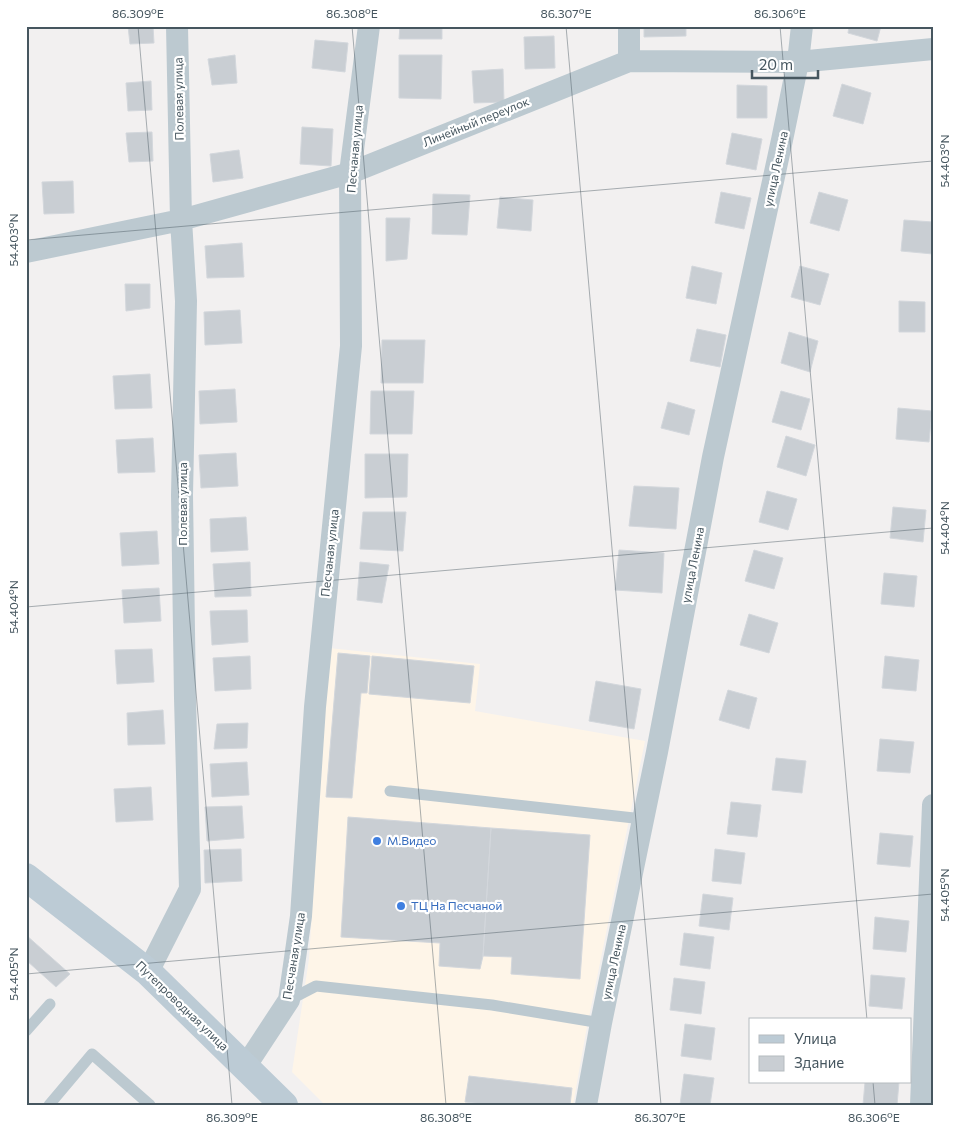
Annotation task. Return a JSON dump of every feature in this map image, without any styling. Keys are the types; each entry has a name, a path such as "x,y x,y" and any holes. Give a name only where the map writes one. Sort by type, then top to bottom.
{"main road":[{"name":"Путепроводная улица","path":"26,876 148,972 284,1105"}],"street":[{"name":"Полевая улица","path":"148,972 190,889 182,495 186,302 181,220 178,26"},
{"name":"Песчаная улица","path":"245,1067 288,1000 301,916 315,707 350,346 350,173 369,26"},
{"path":"629,26 629,61"},
{"name":"улица Ленина","path":"586,1105 601,1022 658,752 714,457 798,62 802,26"},
{"name":"Линейный переулок","path":"26,252 181,220 350,173 629,61 798,62 933,49"},
{"path":"921,1105 933,805"}],"lane":[{"path":"390,792 644,819"},
{"path":"288,1000 316,986 492,1005 601,1022"},
{"path":"26,1031 50,1004"},
{"path":"49,1105 92,1054 150,1105"}],"shaded area":[{"path":"329,648 480,664 475,711 645,741 573,1105 325,1105 292,1072 309,959"}],"building":[{"path":"128,26 153,26 154,43 130,44"},
{"path":"400,26 442,26 442,39 399,39"},
{"path":"644,26 686,26 686,36 644,37"},
{"path":"849,26 881,26 877,41 848,33"},
{"path":"554,36 555,68 525,69 524,37"},
{"path":"315,40 348,43 345,72 312,68"},
{"path":"235,55 237,83 212,85 208,59"},
{"path":"399,55 442,55 441,99 399,98"},
{"path":"503,69 504,102 474,103 472,71"},
{"path":"151,81 152,110 128,111 126,83"},
{"path":"842,84 871,93 863,124 833,116"},
{"path":"737,85 767,86 767,118 737,118"},
{"path":"302,127 333,129 331,166 300,164"},
{"path":"152,132 153,161 129,162 126,133"},
{"path":"732,133 762,139 756,170 726,164"},
{"path":"239,150 243,178 213,182 210,154"},
{"path":"73,181 74,213 44,214 42,182"},
{"path":"721,192 751,198 744,229 715,223"},
{"path":"819,192 848,200 839,231 810,223"},
{"path":"433,194 470,195 467,235 432,234"},
{"path":"500,197 533,200 531,231 497,228"},
{"path":"386,218 410,218 407,259 386,261"},
{"path":"904,220 933,222 933,254 901,251"},
{"path":"242,243 244,277 207,278 205,246"},
{"path":"692,266 722,273 716,304 686,298"},
{"path":"800,266 829,274 820,305 791,297"},
{"path":"125,284 150,284 150,308 126,311"},
{"path":"899,301 925,302 925,332 899,332"},
{"path":"240,310 242,343 205,345 204,312"},
{"path":"697,329 726,335 720,367 690,361"},
{"path":"789,332 818,341 810,372 781,363"},
{"path":"382,340 425,340 423,383 381,383"},
{"path":"150,374 152,408 115,409 113,376"},
{"path":"235,389 237,422 200,424 199,391"},
{"path":"371,391 414,391 412,434 370,434"},
{"path":"781,391 810,399 801,430 772,422"},
{"path":"668,402 695,410 689,435 661,428"},
{"path":"898,408 932,411 929,442 896,439"},
{"path":"786,436 815,445 806,476 777,467"},
{"path":"153,438 155,472 118,473 116,440"},
{"path":"236,453 238,486 201,488 199,455"},
{"path":"365,454 408,454 407,497 365,498"},
{"path":"634,486 679,488 676,529 629,526"},
{"path":"767,491 797,499 788,530 759,522"},
{"path":"893,507 926,510 923,542 890,538"},
{"path":"363,512 406,512 403,551 360,549"},
{"path":"246,517 248,550 211,552 210,519"},
{"path":"157,531 159,564 122,566 120,533"},
{"path":"619,550 664,553 662,593 615,590"},
{"path":"754,550 783,558 774,589 745,581"},
{"path":"250,562 251,596 215,597 213,564"},
{"path":"360,562 389,565 382,603 357,600"},
{"path":"884,573 917,576 914,607 881,604"},
{"path":"159,588 161,621 124,623 122,590"},
{"path":"247,610 248,642 212,645 210,611"},
{"path":"749,614 778,623 769,653 740,645"},
{"path":"152,649 154,682 117,684 115,650"},
{"path":"338,653 370,656 367,693 361,693 352,798 326,797"},
{"path":"250,656 251,689 215,691 213,658"},
{"path":"372,656 474,666 470,703 369,694"},
{"path":"885,656 919,660 916,691 882,688"},
{"path":"596,681 641,689 634,729 589,721"},
{"path":"728,690 757,698 749,729 719,720"},
{"path":"163,710 165,744 128,745 127,713"},
{"path":"248,723 247,748 214,749 217,724"},
{"path":"880,739 914,742 910,773 877,771"},
{"path":"776,758 806,761 802,793 772,790"},
{"path":"247,762 249,795 212,797 210,764"},
{"path":"151,787 153,820 116,822 114,789"},
{"path":"731,802 761,805 757,837 727,834"},
{"path":"242,806 244,838 207,841 205,807"},
{"path":"348,817 491,828 483,956 480,969 439,966 440,943 341,937"},
{"path":"491,828 590,835 580,979 511,974 512,957 483,956"},
{"path":"880,833 913,836 910,867 877,864"},
{"path":"241,849 242,881 205,883 204,850"},
{"path":"715,849 745,853 741,884 712,881"},
{"path":"703,894 733,898 729,930 699,926"},
{"path":"875,917 909,921 906,952 873,949"},
{"path":"684,933 714,937 710,969 680,965"},
{"path":"26,935 70,974 56,987 26,960"},
{"path":"871,975 905,978 902,1009 869,1006"},
{"path":"674,978 705,982 701,1014 670,1010"},
{"path":"685,1024 715,1028 711,1060 681,1056"},
{"path":"684,1074 714,1078 710,1105 680,1105"},
{"path":"469,1076 572,1088 570,1105 491,1105 465,1102"},
{"path":"865,1084 899,1084 897,1105 863,1105"}],"place":[{"name":"М.Видео","path":"377,841"},
{"name":"ТЦ На Песчаной","path":"401,906"}]}
